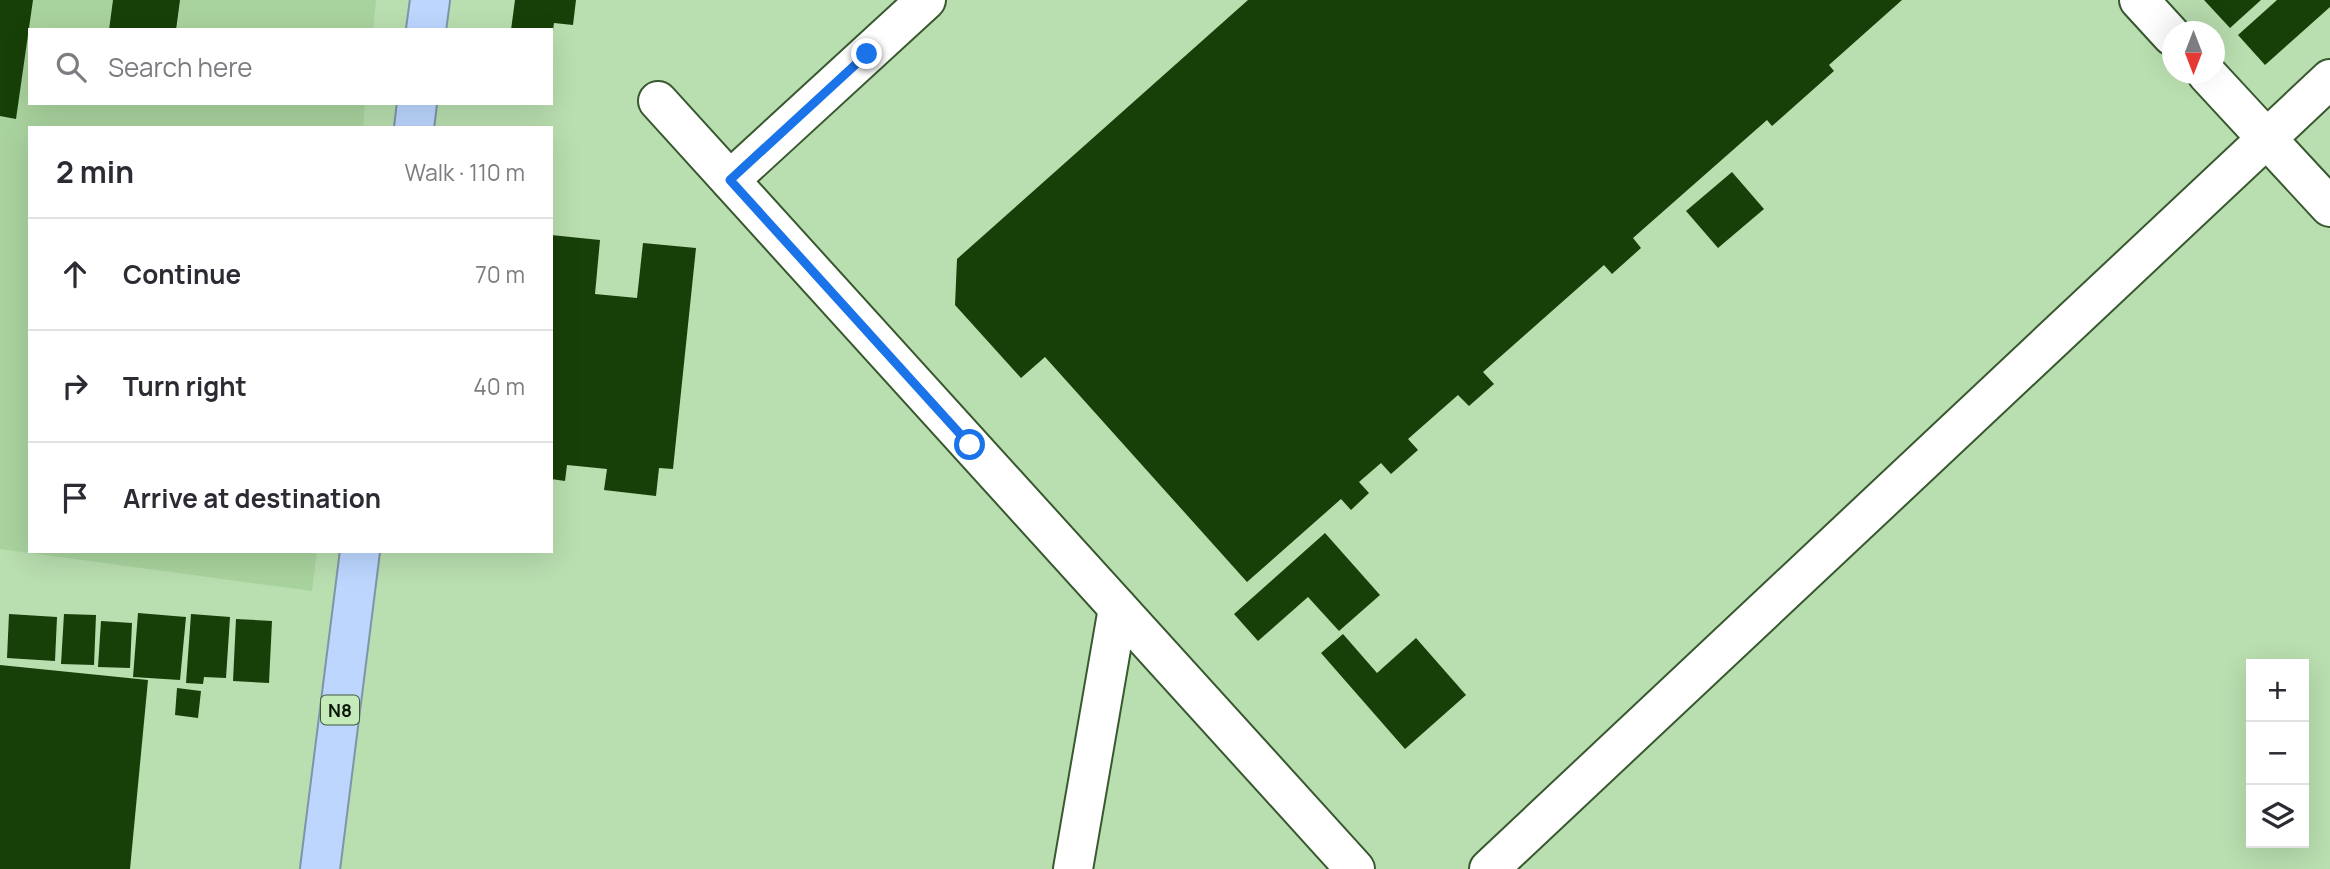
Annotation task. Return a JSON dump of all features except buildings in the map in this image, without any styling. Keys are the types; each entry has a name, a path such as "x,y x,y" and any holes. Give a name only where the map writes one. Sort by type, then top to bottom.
{"highway":[{"path":"426,28 430,0"},
{"path":"414,126 417,105"},
{"name":"N8","path":"320,869 360,553"}],"street":[{"path":"730,180 926,0"},
{"path":"2139,0 2162,25"},
{"path":"1489,869 2330,79"},
{"path":"2217,84 2330,207"},
{"path":"658,101 1355,869"},
{"path":"1073,869 1118,608"}],"shaded area":[{"path":"0,0 376,0 373,28 28,28 28,105 365,105 363,126 28,126 28,553 0,549"},
{"path":"30,553 317,553 312,591"}],"route":[{"path":"867,54 730,180 970,445"}]}
